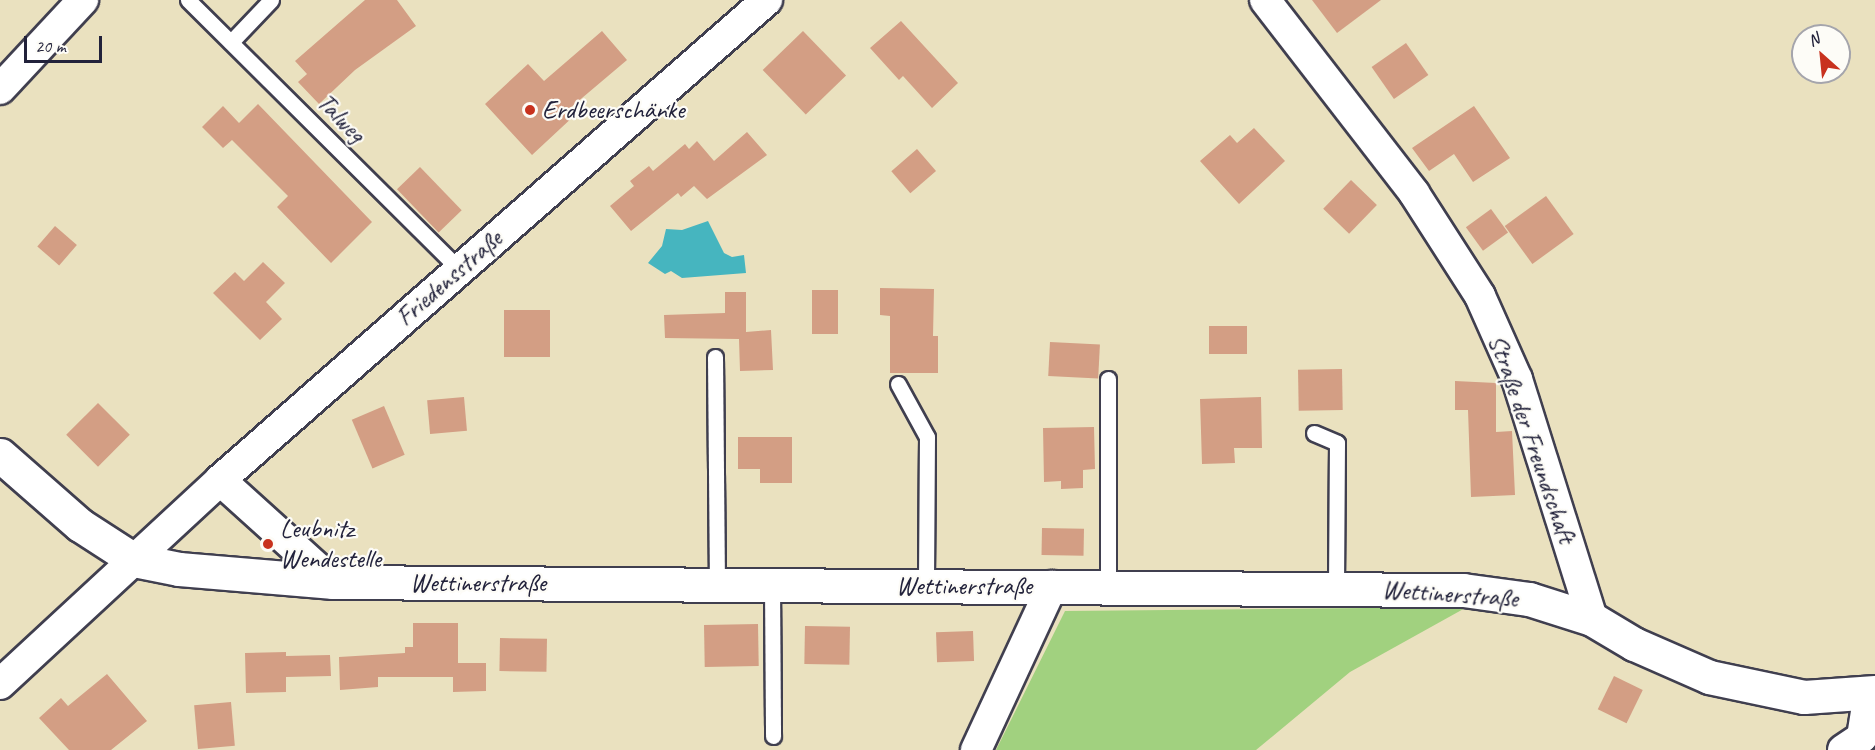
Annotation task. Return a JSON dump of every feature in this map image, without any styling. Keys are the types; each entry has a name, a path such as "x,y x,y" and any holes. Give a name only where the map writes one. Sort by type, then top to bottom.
{"street":[{"path":"0,89 83,0"},
{"name":"Straße der Freundschaft","path":"1265,0 1414,193 1480,296 1517,379 1592,619"},
{"name":"Friedensstraße","path":"0,684 220,480 760,2"},
{"path":"0,455 80,525 134,560"},
{"path":"220,480 333,582"},
{"name":"Wettinerstraße","path":"134,560 251,578 333,582 1462,590 1529,599 1592,619"},
{"path":"976,750 1052,586"},
{"path":"1592,619 1634,644 1709,677 1804,697 1872,692 1862,736 1843,750"}],"lane":[{"name":"Talweg","path":"188,0 459,269"},
{"path":"231,42 271,0"},
{"path":"714,357 717,584"},
{"path":"1108,379 1108,587"},
{"path":"898,384 927,437 926,586"},
{"path":"1314,433 1337,443 1336,588"},
{"path":"772,585 773,736"}],"green space":[{"path":"1467,607 1350,672 1256,750 996,750 1065,611"}],"water":[{"path":"708,221 724,253 732,257 744,255 746,273 682,278 671,271 665,274 648,263 662,246 666,229 682,230"}],"building":[{"path":"365,0 397,0 416,26 355,70 319,104 298,82 307,74 295,61"},
{"path":"1312,0 1381,0 1337,33"},
{"path":"901,21 958,83 932,108 903,76 899,80 870,48"},
{"path":"602,31 627,60 569,109 575,115 532,155 485,104 528,64 544,81"},
{"path":"803,31 846,76 806,114 763,70"},
{"path":"1406,43 1428,75 1394,99 1372,67"},
{"path":"258,104 372,222 331,263 277,207 288,196 232,140 223,148 202,127 223,106 239,123"},
{"path":"1474,106 1510,158 1473,182 1454,154 1429,171 1412,148"},
{"path":"1254,128 1285,161 1239,204 1200,161 1230,135 1237,143"},
{"path":"747,132 767,155 707,199 694,186 681,197 678,193 631,231 610,206 634,186 630,181 649,166 653,171 685,144 689,149 697,141 714,161"},
{"path":"917,149 936,171 910,193 891,171"},
{"path":"420,167 462,210 439,232 397,189"},
{"path":"1351,180 1377,205 1349,234 1323,209"},
{"path":"1546,196 1574,234 1532,264 1505,226"},
{"path":"1491,209 1508,232 1483,251 1466,227"},
{"path":"55,226 77,245 59,265 37,246"},
{"path":"263,262 285,283 266,302 282,319 260,340 213,293 235,272 244,281"},
{"path":"880,288 934,289 933,336 938,336 938,373 890,373 890,316 880,315"},
{"path":"812,290 838,290 838,334 812,334"},
{"path":"725,292 746,292 746,332 771,330 773,370 740,371 739,339 665,338 664,315 725,313"},
{"path":"504,310 550,310 550,357 504,357"},
{"path":"1209,326 1247,326 1247,354 1209,354"},
{"path":"1050,342 1100,345 1098,379 1048,376"},
{"path":"1342,369 1343,410 1299,411 1298,370"},
{"path":"1455,381 1496,383 1496,432 1512,431 1515,495 1471,497 1468,410 1455,410"},
{"path":"464,397 467,431 430,434 427,400"},
{"path":"1261,397 1262,448 1234,448 1235,463 1202,464 1200,399"},
{"path":"98,403 130,435 98,467 66,435"},
{"path":"384,406 405,455 372,468 352,420"},
{"path":"1094,427 1095,469 1083,470 1083,488 1061,489 1061,481 1044,482 1043,428"},
{"path":"738,437 792,437 792,483 760,483 760,469 738,469"},
{"path":"1042,528 1084,529 1084,556 1042,555"},
{"path":"413,623 458,623 458,663 486,663 486,691 453,692 453,677 378,677 378,687 340,690 339,657 405,653 405,647 413,647"},
{"path":"758,624 759,666 705,667 704,625"},
{"path":"805,626 850,627 849,665 804,664"},
{"path":"973,631 974,661 937,662 936,632"},
{"path":"500,638 547,639 546,672 499,671"},
{"path":"286,652 286,656 330,655 331,676 286,677 286,692 246,693 245,653"},
{"path":"107,674 147,721 111,750 69,750 39,718 61,698 68,706"},
{"path":"1614,676 1643,690 1627,723 1598,709"},
{"path":"231,702 235,746 198,749 194,705"}],"place":[{"name":"Erdbeerschänke","path":"530,110"},
{"name":"Leubnitz Wendestelle","path":"268,544"}]}
